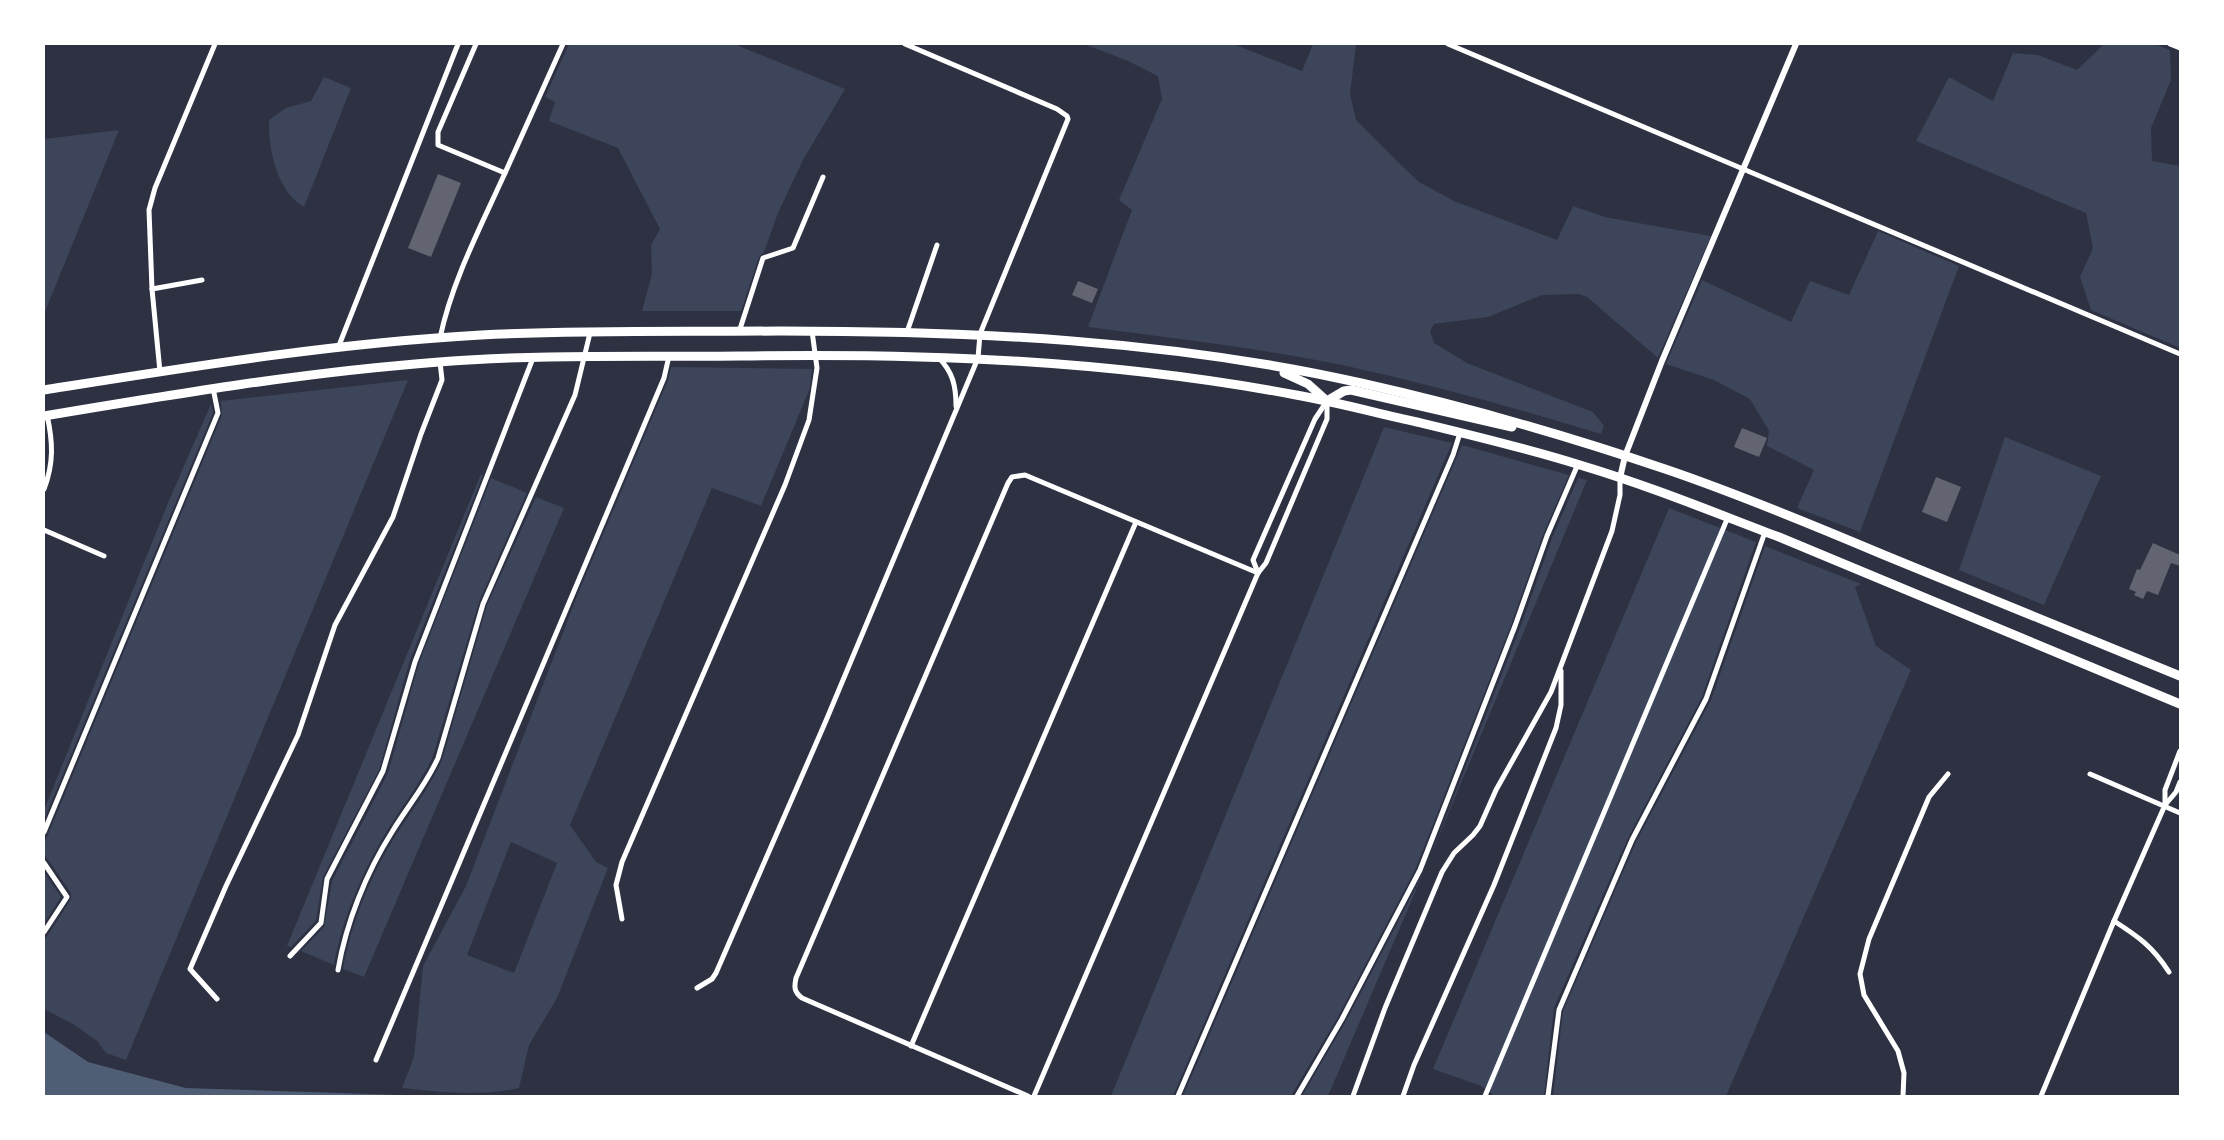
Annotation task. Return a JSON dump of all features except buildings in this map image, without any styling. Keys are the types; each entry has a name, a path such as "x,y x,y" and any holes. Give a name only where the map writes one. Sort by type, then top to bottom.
{"highway":[{"path":"44,390 338,348 486,335 812,331 907,332 980,334 1146,348 1261,364 1367,385 1545,432 1625,456 1672,471 1775,510 2180,676"},
{"path":"45,415 213,388 363,368 533,358 814,354 978,358 1075,365 1166,375 1327,401 1578,464 1728,517 2180,704"},
{"path":"1261,364 1295,376 1319,392 1327,401"},
{"path":"1327,401 1344,391 1351,390 1503,426 1545,432"}],"street":[{"path":"160,372 152,289 149,210 151,199 215,44"},
{"path":"338,348 458,44"},
{"path":"476,44 438,132 438,145 505,173"},
{"path":"440,338 445,313 456,284 563,44"},
{"path":"696,988 712,979 716,973 825,723 978,358 980,334 1067,123 1067,116 1057,109 905,44"},
{"path":"1448,44 1745,168 2180,354"},
{"path":"1353,1096 1385,1008 1442,872 1454,854 1473,836 1480,826 1496,790 1539,715 1561,668 1612,531 1620,495 1620,478 1625,456 1662,361 1796,44"},
{"path":"2170,44 2180,48"},
{"path":"739,332 763,258 793,248 822,178"},
{"path":"907,332 937,245"},
{"path":"152,289 202,280"},
{"path":"622,919 616,890 620,868 785,485 809,420 814,398 817,368 812,331"},
{"path":"338,970 343,942 373,867 438,758 483,604 575,395 590,333"},
{"path":"376,1060 664,378 669,356"},
{"path":"938,357 951,372 956,390 956,409"},
{"path":"290,956 321,923 327,880 383,771 414,662 533,358"},
{"path":"217,999 190,970 226,886 298,735 335,625 393,517 442,380 440,362"},
{"path":"44,832 218,413 213,388"},
{"path":"1258,573 1253,560 1315,419 1327,401"},
{"path":"1034,1096 1258,573 1266,563 1327,419 1327,401"},
{"path":"44,489 53,457 53,442 45,415"},
{"path":"1178,1096 1449,464 1460,433"},
{"path":"1296,1096 1342,1019 1420,870 1516,626 1547,536 1578,464"},
{"path":"1028,1096 802,998 797,994 794,987 796,978 1008,483 1012,477 1026,475 1258,573"},
{"path":"1485,1096 1728,517"},
{"path":"911,1046 1136,522"},
{"path":"44,530 104,556"},
{"path":"1548,1096 1559,1010 1632,840 1706,698 1765,532"},
{"path":"1403,1096 1417,1058 1494,885 1556,728 1561,705 1561,668"},
{"path":"2165,806 2165,790 2180,751"},
{"path":"1903,1096 1904,1073 1898,1051 1864,995 1860,974 1869,939 1929,798 1948,774"},
{"path":"2090,774 2180,813"},
{"path":"2041,1096 2114,921 2165,806 2176,792 2180,782"},
{"path":"44,863 67,896 44,932"},
{"path":"2114,921 2156,952 2170,972"}],"shaded area":[{"path":"569,44 734,44 845,89 803,160 778,213 764,252 759,257 741,311 642,311 652,274 651,245 660,229 618,148 549,121 555,102 545,97"},
{"path":"1084,44 1233,44 1302,71 1313,44 1356,44 1350,94 1356,120 1419,182 1454,201 1557,240 1573,206 1605,217 1711,236 1658,358 1587,297 1579,294 1542,295 1488,317 1434,324 1430,331 1434,343 1467,363 1593,412 1604,426 1601,434 1472,397 1342,365 1247,348 1088,327 1132,210 1119,200 1162,99 1158,76 1128,61"},
{"path":"2104,44 2155,44 2170,50 2171,80 2151,128 2152,161 2180,166 2180,348 2091,310 2080,277 2093,248 2086,213 1916,141 1949,77 1993,101 2013,53 2038,55 2077,70"},
{"path":"324,77 351,88 304,207 287,191 276,168 270,143 269,120 286,108 311,101"},
{"path":"119,130 44,314 44,139"},
{"path":"1878,231 1959,266 1860,532 1797,508 1814,470 1767,446 1769,431 1750,399 1714,380 1666,364 1702,280 1791,322 1810,281 1849,295"},
{"path":"671,367 812,369 810,388 761,506 712,488 570,825 596,862 608,868 557,998 529,1045 519,1088 475,1093 402,1088 414,1057 423,966 466,886 577,596 668,380","holes":["511,842 557,863 514,973 467,955"]},
{"path":"408,380 126,1060 106,1053 97,1041 73,1024 44,1009 44,941 71,899 71,893 44,854 44,844 222,415 221,401"},
{"path":"211,404 213,413 44,820 44,810 170,498"},
{"path":"1384,427 1452,443 1173,1096 1111,1096"},
{"path":"2005,437 2101,476 2044,605 1959,570"},
{"path":"1462,445 1569,475 1543,535 1511,625 1416,868 1338,1017 1291,1096 1183,1096"},
{"path":"481,474 483,475 410,660 379,770 323,877 316,921 291,947 287,946"},
{"path":"491,478 527,493 479,602 433,756 370,862 354,896 342,930 334,965 301,951 324,927 332,881 388,773 419,663"},
{"path":"1578,478 1587,480 1429,860 1520,628 1552,538"},
{"path":"536,497 564,508 364,977 343,969 351,934 370,882 387,850 442,760 487,605"},
{"path":"1669,508 1756,542 1702,697 1628,838 1554,1008 1544,1096 1495,1096 1481,1086 1433,1069"},
{"path":"1765,546 1861,584 1855,587 1876,646 1911,670 1726,1096 1553,1096 1563,1011 1636,842 1711,700"},
{"path":"44,872 61,897 44,924"},
{"path":"1422,876 1328,1096 1302,1096 1346,1021"},
{"path":"44,1032 88,1062 186,1088 432,1096 44,1096"}]}
